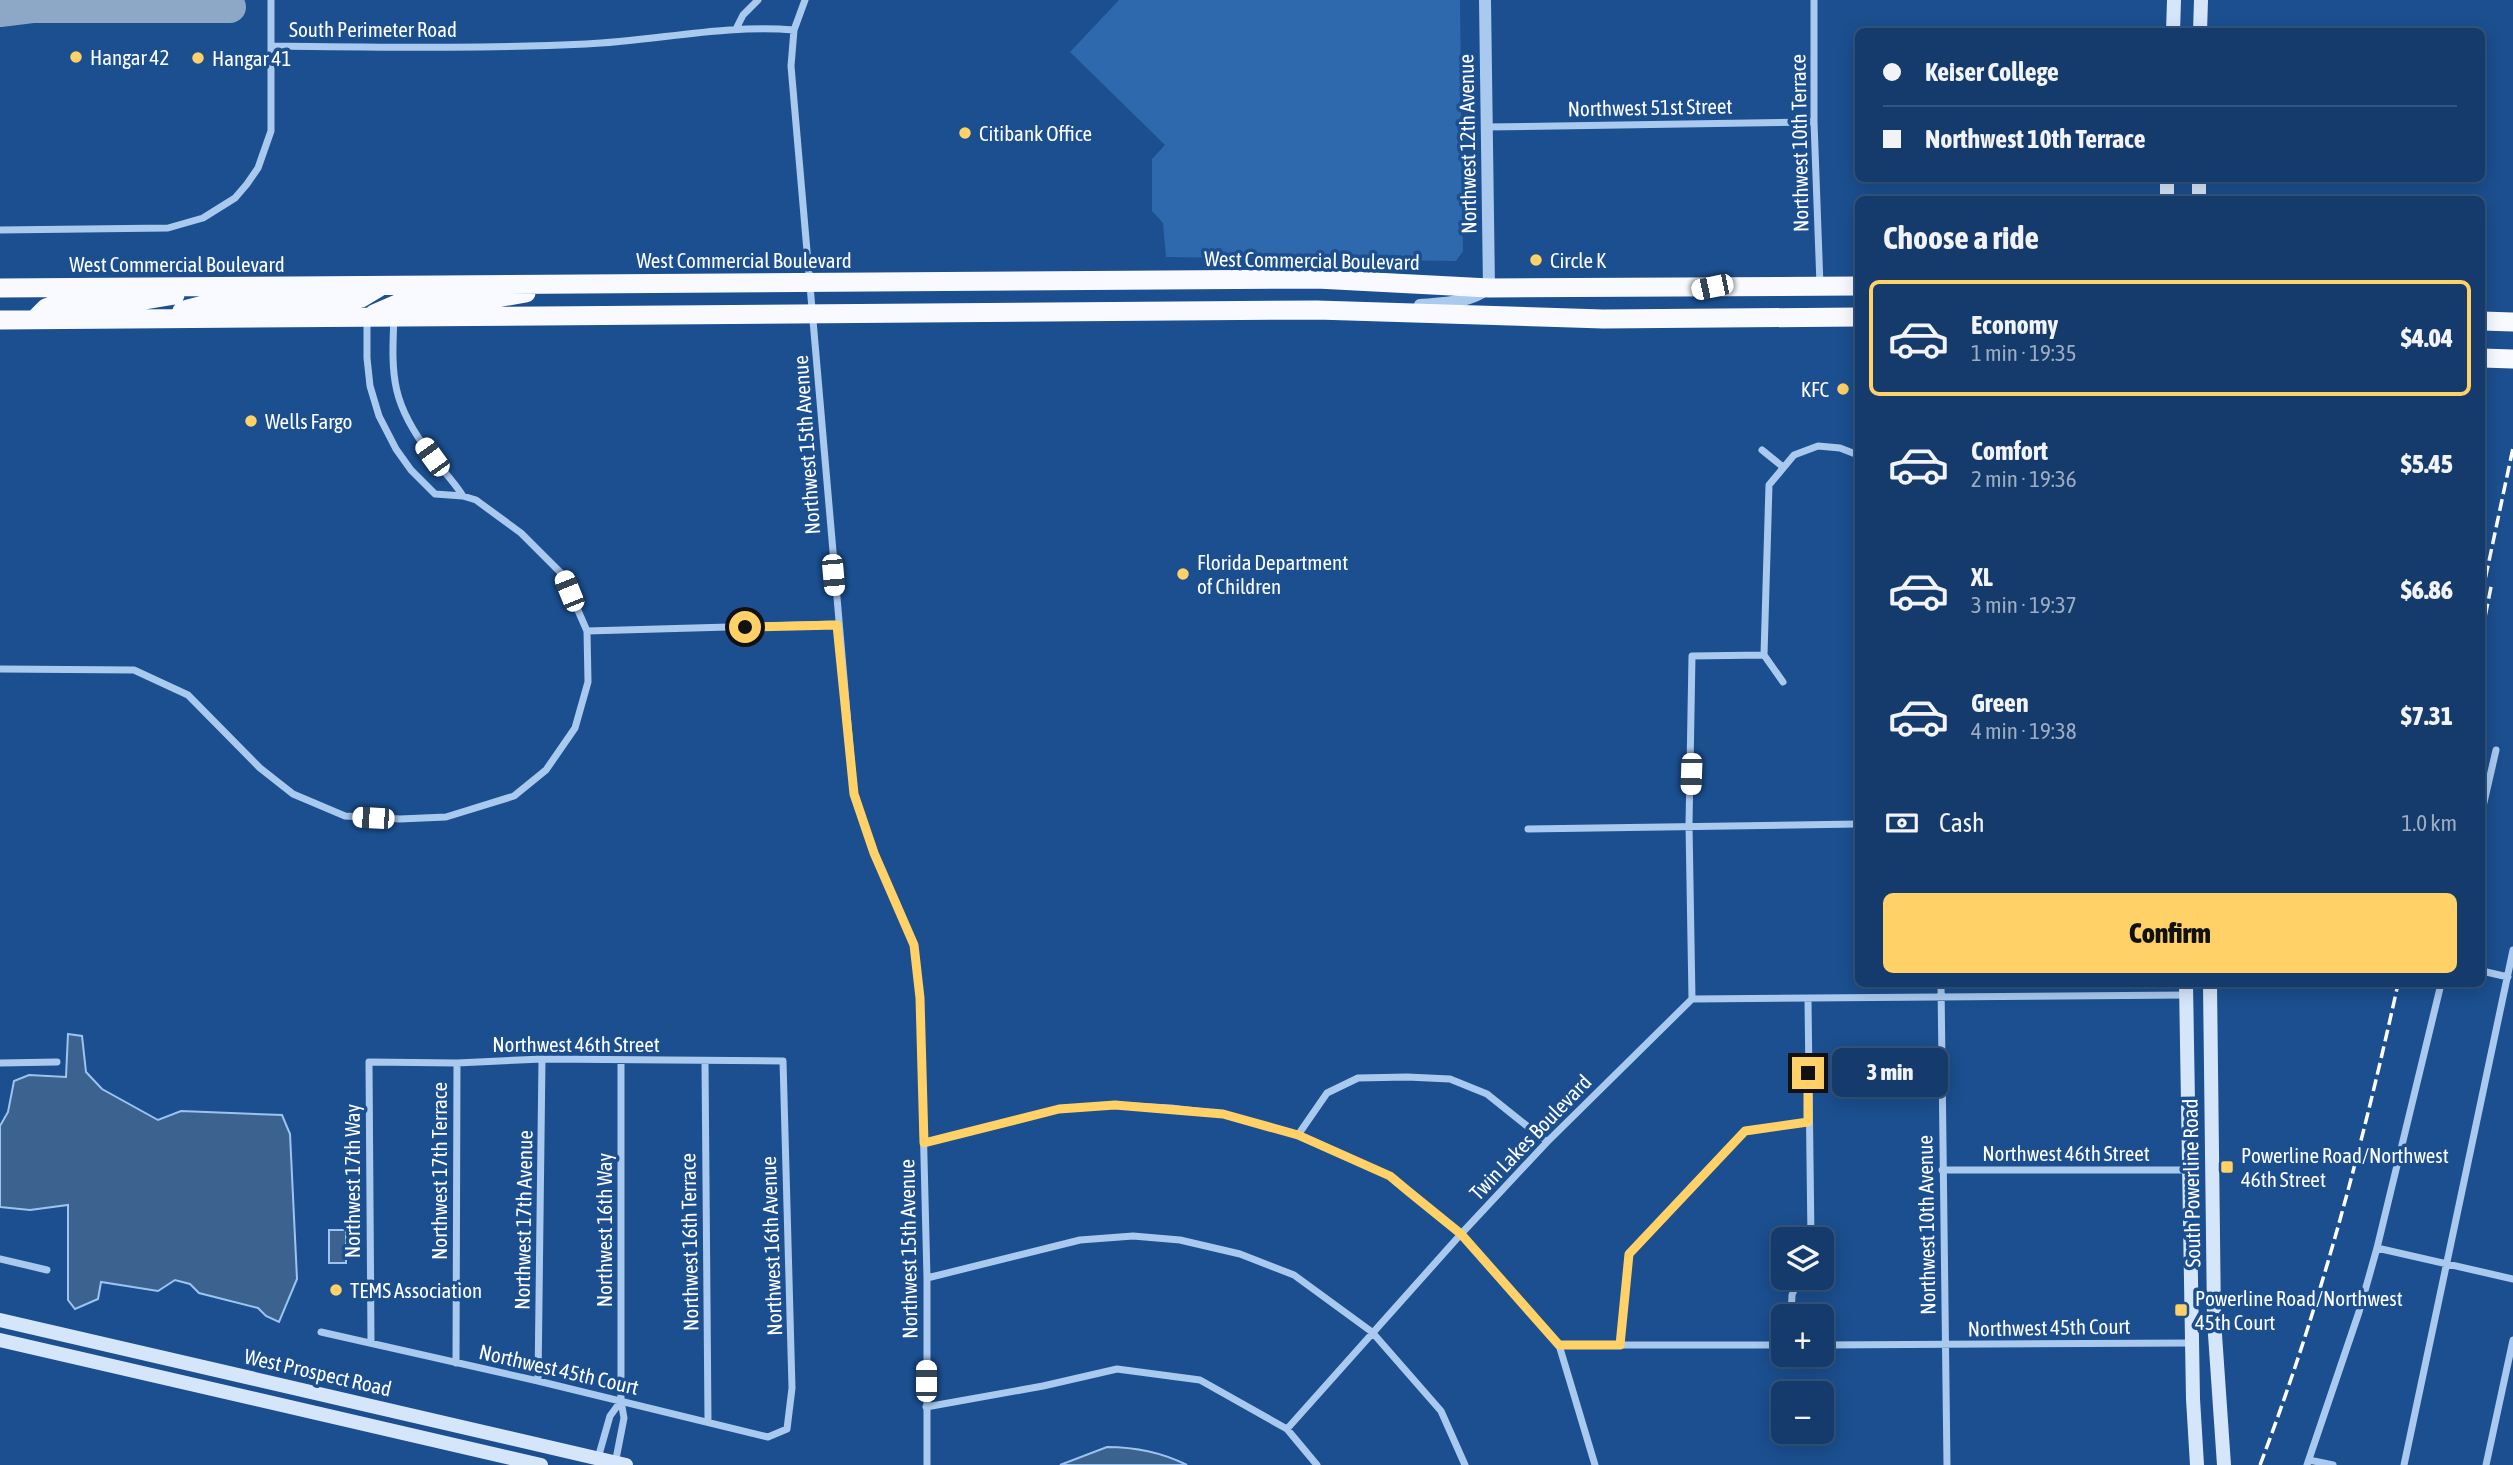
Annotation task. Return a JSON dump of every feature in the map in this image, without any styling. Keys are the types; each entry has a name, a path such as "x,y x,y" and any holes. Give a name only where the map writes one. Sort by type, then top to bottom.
{"highway":[{"name":"West Commercial Boulevard","path":"0,288 1317,279 1489,288 1855,286"},
{"path":"368,317 404,301 492,299 557,284"},
{"path":"161,318 194,306 219,303 347,301 360,298 382,285"},
{"path":"35,319 46,308 60,303 133,302 210,286"},
{"path":"1525,316 1529,302 1536,298 1619,298 1712,287"},
{"name":"West Commercial Boulevard","path":"0,320 1354,311 1603,318 1855,317"},
{"path":"2485,321 2513,322"},
{"path":"2485,358 2513,359"}],"main road":[{"path":"2174,0 2174,28"},
{"path":"2200,28 2201,0"},
{"name":"South Powerline Road","path":"2210,987 2215,1362 2224,1465"},
{"name":"South Powerline Road","path":"2186,989 2192,1343 2197,1465"},
{"path":"2190,1136 2200,1159 2211,1171"},
{"path":"2190,1170 2205,1185 2211,1196"},
{"name":"West Prospect Road","path":"0,1320 522,1441 596,1462 619,1464"},
{"name":"West Prospect Road","path":"0,1340 517,1462 536,1464"}],"street":[{"path":"271,0 272,46"},
{"path":"736,29 743,15 758,0"},
{"name":"Northwest 15th Avenue","path":"805,0 794,30 791,66 837,625 854,794 874,853 914,945 920,998 927,1278 927,1465"},
{"name":"Northwest 12th Avenue","path":"1485,0 1489,288"},
{"name":"Northwest 10th Terrace","path":"1814,0 1814,122 1820,286"},
{"name":"South Perimeter Road","path":"0,230 168,228 193,222 227,204 253,176 269,139 272,124 272,46 589,44 756,27 794,30"},
{"name":"Northwest 51st Street","path":"1486,127 1814,122"},
{"name":"West Commercial Boulevard","path":"1354,311 1457,302 1478,296 1489,288"},
{"path":"0,669 134,670 188,695 260,768 293,794 345,816 400,819 446,817 513,796 546,770 575,728 588,682 587,631 562,574 521,533 476,500 435,494 411,470 386,433 368,377 368,317"},
{"path":"394,317 393,374 406,421 432,457 453,479 463,496"},
{"path":"1783,682 1764,655 1769,485 1794,454 1818,446 1840,448 1855,454"},
{"path":"1762,450 1783,467"},
{"path":"587,631 837,625"},
{"path":"1764,655 1692,656 1689,825 1692,999 1808,1000 2186,989"},
{"path":"2485,798 2496,750"},
{"path":"1528,828 1855,824"},
{"path":"2404,1465 2513,950"},
{"path":"2485,972 2508,977"},
{"name":"Northwest 10th Avenue","path":"1941,987 1947,1465"},
{"path":"2333,1465 2308,1462 2359,1312 2377,1248 2440,987"},
{"name":"Twin Lakes Boulevard","path":"1287,1429 1372,1332 1547,1142 1692,999"},
{"path":"1808,1000 1811,1227"},
{"name":"Northwest 46th Street","path":"369,1062 457,1063 542,1059 783,1061"},
{"name":"Northwest 17th Avenue","path":"538,1381 542,1059"},
{"name":"Northwest 16th Way","path":"619,1464 624,1418 621,1401 621,1060"},
{"name":"Northwest 16th Avenue","path":"783,1061 793,1388 788,1429"},
{"path":"0,1063 57,1062"},
{"name":"Northwest 17th Way","path":"369,1062 371,1342"},
{"name":"Northwest 16th Terrace","path":"705,1062 708,1421"},
{"name":"Northwest 17th Terrace","path":"456,1363 457,1063"},
{"path":"1298,1135 1327,1093 1358,1078 1407,1077 1450,1079 1487,1094 1547,1142"},
{"path":"924,1143 1059,1109 1115,1105 1223,1114 1298,1135 1390,1176 1461,1234 1559,1345 1595,1465"},
{"path":"1620,1345 1629,1254 1745,1131 1808,1122"},
{"name":"Northwest 46th Street","path":"1942,1170 2190,1170"},
{"path":"927,1278 1080,1240 1133,1236 1180,1240 1240,1254 1294,1275 1372,1332 1441,1410 1465,1465"},
{"path":"2377,1248 2513,1279"},
{"path":"0,1259 47,1270"},
{"name":"Northwest 45th Court","path":"321,1332 768,1437 788,1429"},
{"path":"2486,1465 2513,1340"},
{"name":"Northwest 45th Court","path":"1834,1345 2192,1343"},
{"path":"1559,1345 1771,1345"},
{"path":"926,1407 1043,1386 1117,1369 1200,1380 1287,1429 1317,1465"},
{"name":"Northwest 16th Way","path":"596,1462 610,1416 621,1401"},
{"path":"517,1462 522,1441"},
{"path":"536,1464 538,1445"}],"shaded area":[{"path":"1119,0 1460,0 1463,251 1456,261 1166,257 1163,223 1152,211 1152,159 1165,145 1070,52"},
{"path":"68,1034 82,1036 86,1072 102,1089 158,1120 181,1111 282,1115 290,1134 297,1279 279,1322 266,1316 258,1308 199,1293 190,1284 175,1280 158,1291 101,1282 98,1299 75,1309 68,1300 68,1205 30,1210 0,1207 0,1126 8,1112 14,1081 29,1075 66,1077"},
{"path":"329,1230 346,1230 346,1263 329,1263"},
{"path":"1107,1447 1148,1451 1187,1465 1060,1465"}],"taxiway":[{"path":"0,11 32,7 230,7"}],"railway":[{"path":"2485,580 2513,448"},
{"path":"2485,617 2492,582"},
{"path":"2260,1465 2321,1287 2370,1106 2397,987"}],"place":[{"name":"Hangar 42","path":"76,57"},
{"name":"Hangar 41","path":"198,58"},
{"name":"Citibank Office","path":"965,133"},
{"name":"Circle K","path":"1536,260"},
{"name":"KFC","path":"1843,389"},
{"name":"Wells Fargo","path":"251,421"},
{"name":"Florida Department of Children","path":"1183,574"},
{"name":"Powerline Road/Northwest 46th Street","path":"2227,1167"},
{"name":"TEMS Association","path":"336,1290"},
{"name":"Powerline Road/Northwest 45th Court","path":"2181,1310"}],"route":[{"path":"745,627 837,625 854,794 874,853 914,945 920,998 924,1143 1059,1109 1115,1105 1223,1114 1298,1135 1390,1176 1461,1234 1559,1345 1620,1345 1629,1254 1745,1131 1808,1122 1808,1073"}]}
